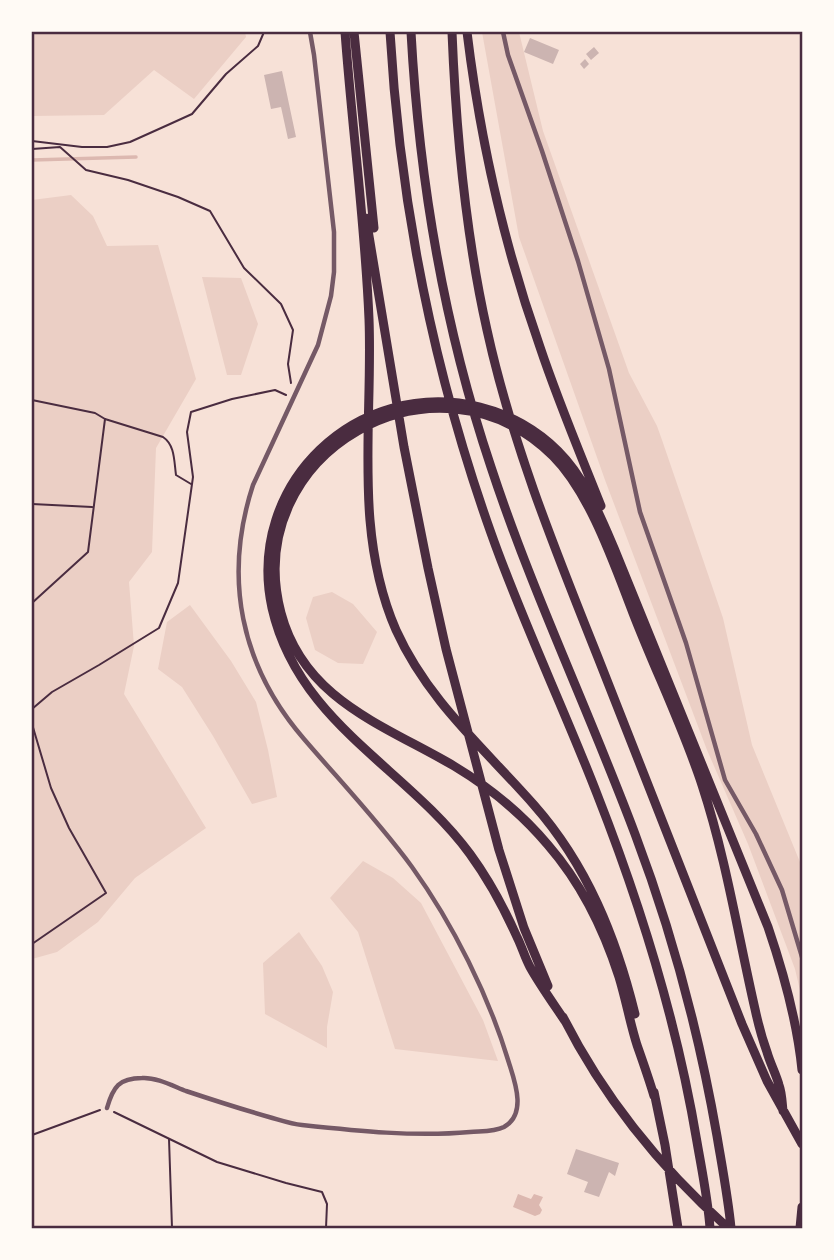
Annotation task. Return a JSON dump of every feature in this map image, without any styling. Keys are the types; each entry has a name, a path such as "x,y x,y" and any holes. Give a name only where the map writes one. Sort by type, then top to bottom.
{"highway":[{"path":"345,32 362,206 370,350 370,527 376,567 386,604 407,652 430,688 481,750 536,806 569,850 592,889 611,932 627,982 665,1145 678,1228"},
{"path":"354,32 378,282 416,507 461,709 486,804 524,928 565,1021"},
{"path":"390,32 407,205 428,316 451,407 492,536 597,794 653,954 686,1085 710,1228"},
{"path":"411,32 416,104 427,194 447,306 470,399 510,523 624,805 672,944 701,1054 720,1153 730,1228"},
{"path":"450,32 458,147 470,248 487,330 517,444 560,561 742,1024 767,1082 803,1144"},
{"path":"467,32 488,162 513,260 551,381 607,520 634,596"},
{"path":"362,206 368,223 372,262 378,282"},
{"path":"730,1228 688,1191 607,1092 529,965 503,907 471,856 440,819 350,737 319,703 299,674 278,627 269,593 268,573 272,534 285,497 319,449 346,433 390,416 419,410 445,409 471,413 517,429 557,450 572,467 601,518 768,927 792,1007 803,1069"},
{"path":"346,433 311,470 283,519 276,554 276,591 291,640 323,686 347,706 460,770 506,803 550,847 579,887 604,938 619,977 654,1096"},
{"path":"541,441 582,495 701,781 716,833 761,1034 781,1088 783,1111"},
{"path":"800,1228 803,1207"}],"street":[{"path":"107,1108 113,1090 128,1078 147,1077 229,1106 298,1125 421,1135 460,1133 490,1131 504,1126 512,1120 516,1112 516,1088 502,1039 462,950 412,868 297,731 264,680 250,647 242,614 238,561 245,509 253,485 318,345 334,272 334,233 310,32"},
{"path":"503,32 508,55 578,261 609,369 640,512 686,643 725,780 756,834 782,890 803,957"}],"path":[{"path":"32,141 107,147 130,142 192,114 226,74 258,46 264,32"},
{"path":"32,149 60,147 86,170 128,180 210,211 244,268 281,304 293,330 288,364 293,398"},
{"path":"32,709 52,692 159,628 178,583 193,477 187,432 191,412 232,399 275,390 293,398"},
{"path":"32,400 95,413 105,419 163,437 169,441 173,451 176,475 192,484"},
{"path":"32,603 88,552 105,419"},
{"path":"32,504 93,507"},
{"path":"32,724 51,789 69,828 106,893 32,944"},
{"path":"32,1135 107,1108 217,1162 322,1192 327,1205 326,1228"},
{"path":"169,1138 172,1228"}],"shaded area":[{"path":"32,32 245,32 246,37 194,99 154,70 104,115 32,116"},
{"path":"482,32 519,32 543,131 629,373 657,426 723,618 752,745 802,867 802,999 795,969 748,844 707,750 605,480 519,237"},
{"path":"71,195 93,216 107,246 158,245 196,379 156,448 152,552 129,582 134,646 124,694 206,828 135,878 98,922 57,952 32,959 32,200"},
{"path":"202,277 241,278 258,324 241,375 227,375"},
{"path":"332,592 353,604 377,632 363,664 338,663 315,650 306,618 313,597"},
{"path":"190,605 231,661 256,702 277,797 252,804 182,687 158,669 167,622"},
{"path":"363,861 393,878 421,903 483,1020 498,1061 395,1049 358,932 330,898"},
{"path":"299,932 322,966 333,992 327,1027 327,1048 265,1014 263,963"},
{"path":"518,1194 531,1199 534,1194 543,1197 539,1205 542,1210 540,1214 535,1216 513,1207"}],"building":[{"path":"530,38 559,50 553,64 524,52"},
{"path":"594,47 599,53 591,60 586,54"},
{"path":"585,59 589,64 584,69 580,64"},
{"path":"282,71 296,137 288,139 281,107 271,109 264,75"},
{"path":"576,1149 619,1163 615,1176 609,1172 599,1197 584,1192 588,1182 567,1174"}],"waterway":[{"path":"32,160 136,157"}]}
